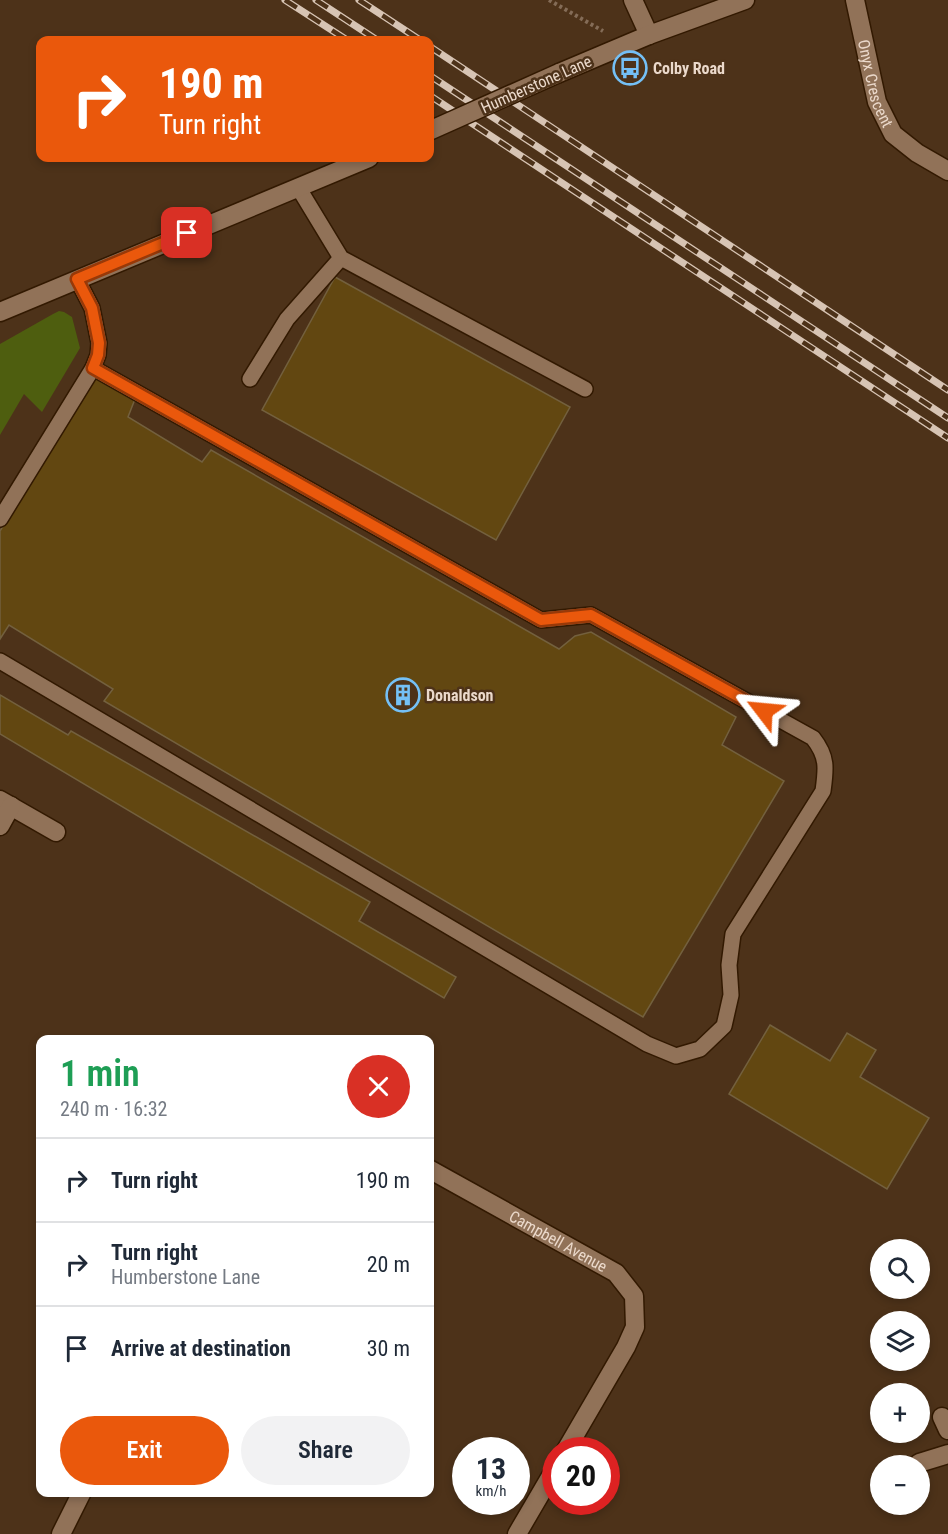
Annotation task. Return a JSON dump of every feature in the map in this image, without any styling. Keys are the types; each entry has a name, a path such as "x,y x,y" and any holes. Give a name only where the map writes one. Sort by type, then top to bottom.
{"street":[{"path":"633,0 649,35"},
{"name":"Humberstone Lane","path":"434,129 627,44 745,0"},
{"name":"Onyx Crescent","path":"855,0 877,102 894,134 917,153 948,171"},
{"path":"0,312 359,162"},
{"path":"0,826 6,803 56,832"},
{"name":"Campbell Avenue","path":"434,1171 616,1273 634,1296 635,1327 626,1347 574,1437"},
{"path":"930,1460 948,1454"},
{"path":"518,1534 542,1492"},
{"path":"61,1534 80,1497"}],"lane":[{"path":"298,187 342,258 585,390"},
{"path":"250,379 287,319 342,258"},
{"path":"0,519 93,368 98,355 99,343 92,308 77,279"},
{"path":"0,661 646,1044 676,1056 700,1049 724,1026 730,995 729,965 733,934 822,791 826,770 821,748 813,738 591,615 541,620 93,368"}],"path":[{"path":"549,0 627,44"}],"green space":[{"path":"59,311 72,317 80,348 42,412 24,394 0,435 0,344"}],"building":[{"path":"335,277 570,407 496,540 262,410"},
{"name":"Donaldson","path":"94,376 135,399 128,417 202,462 211,450 559,649 575,636 591,632 736,717 722,745 784,781 643,1017 104,701 113,689 9,625 0,639 0,531"},
{"path":"0,695 68,735 71,731 370,902 359,921 456,977 444,998 0,734"},
{"path":"770,1025 830,1061 847,1033 876,1050 860,1077 929,1118 887,1189 729,1094"}],"railway":[{"path":"285,0 341,36"},
{"path":"316,0 371,36"},
{"path":"359,0 414,36"},
{"path":"434,49 948,390"},
{"path":"434,78 948,418"},
{"path":"434,98 948,438"}],"place":[{"name":"Colby Road","path":"630,68"},
{"name":"Donaldson","path":"403,695"}],"route":[{"path":"187,233 77,279 92,308 99,343 98,355 93,368 541,620 591,615 764,711"}]}
